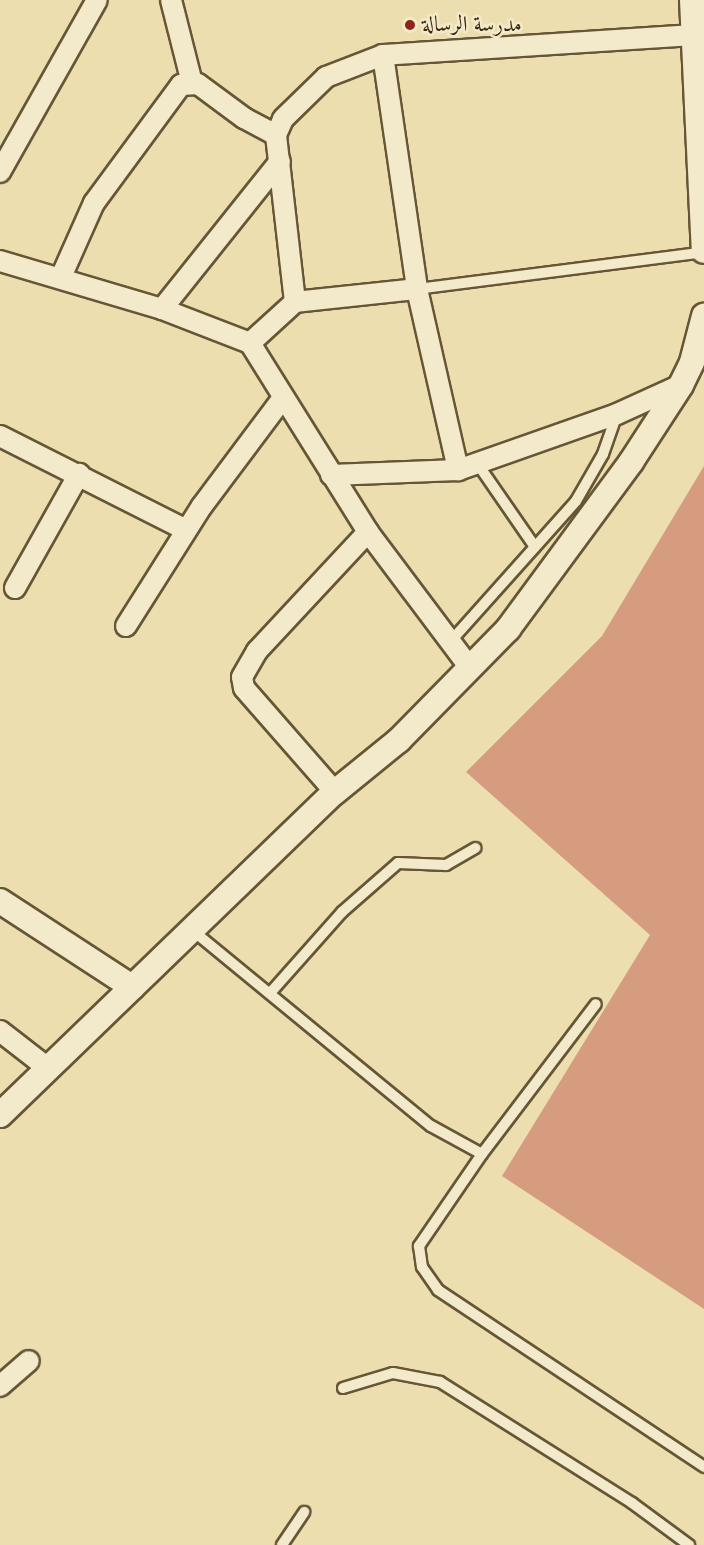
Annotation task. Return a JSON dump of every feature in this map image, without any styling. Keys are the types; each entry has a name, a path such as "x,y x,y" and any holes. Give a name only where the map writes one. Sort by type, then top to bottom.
{"street":[{"path":"0,172 97,0"},
{"path":"171,0 192,83 276,135"},
{"path":"692,0 704,251"},
{"path":"295,302 276,135 283,119 312,87 326,77 383,55 695,35"},
{"path":"383,55 417,289 458,470"},
{"path":"61,277 79,231 112,175 178,88 192,83"},
{"path":"162,309 280,161"},
{"path":"0,261 61,277 162,309 250,343 282,399 368,532 470,668"},
{"path":"250,343 295,302 417,289"},
{"path":"0,1115 335,792 399,740 508,629 681,385 692,362 704,316"},
{"path":"331,475 458,470 617,414 681,385"},
{"path":"126,626 186,530 282,399"},
{"path":"0,436 186,530"},
{"path":"15,588 79,474"},
{"path":"335,792 243,688 242,677 257,651 368,532"},
{"path":"0,901 132,987"},
{"path":"0,1031 49,1069"},
{"path":"0,1386 29,1361"}],"lane":[{"path":"417,289 704,251"},
{"path":"450,642 576,501 603,454 617,414"},
{"path":"477,463 535,547"},
{"path":"271,992 342,912 398,863 446,865 476,848"},
{"path":"192,930 271,992 431,1126 482,1154"},
{"path":"596,1004 482,1154 419,1246 422,1267 438,1290 704,1467"},
{"path":"343,1388 393,1372 440,1382 632,1503 688,1545"},
{"path":"282,1545 304,1512"}],"building":[{"path":"704,466 704,1309 502,1176 650,935 466,772 602,636"}],"place":[{"name":"مدرسة الرسالة","path":"410,25"}]}
